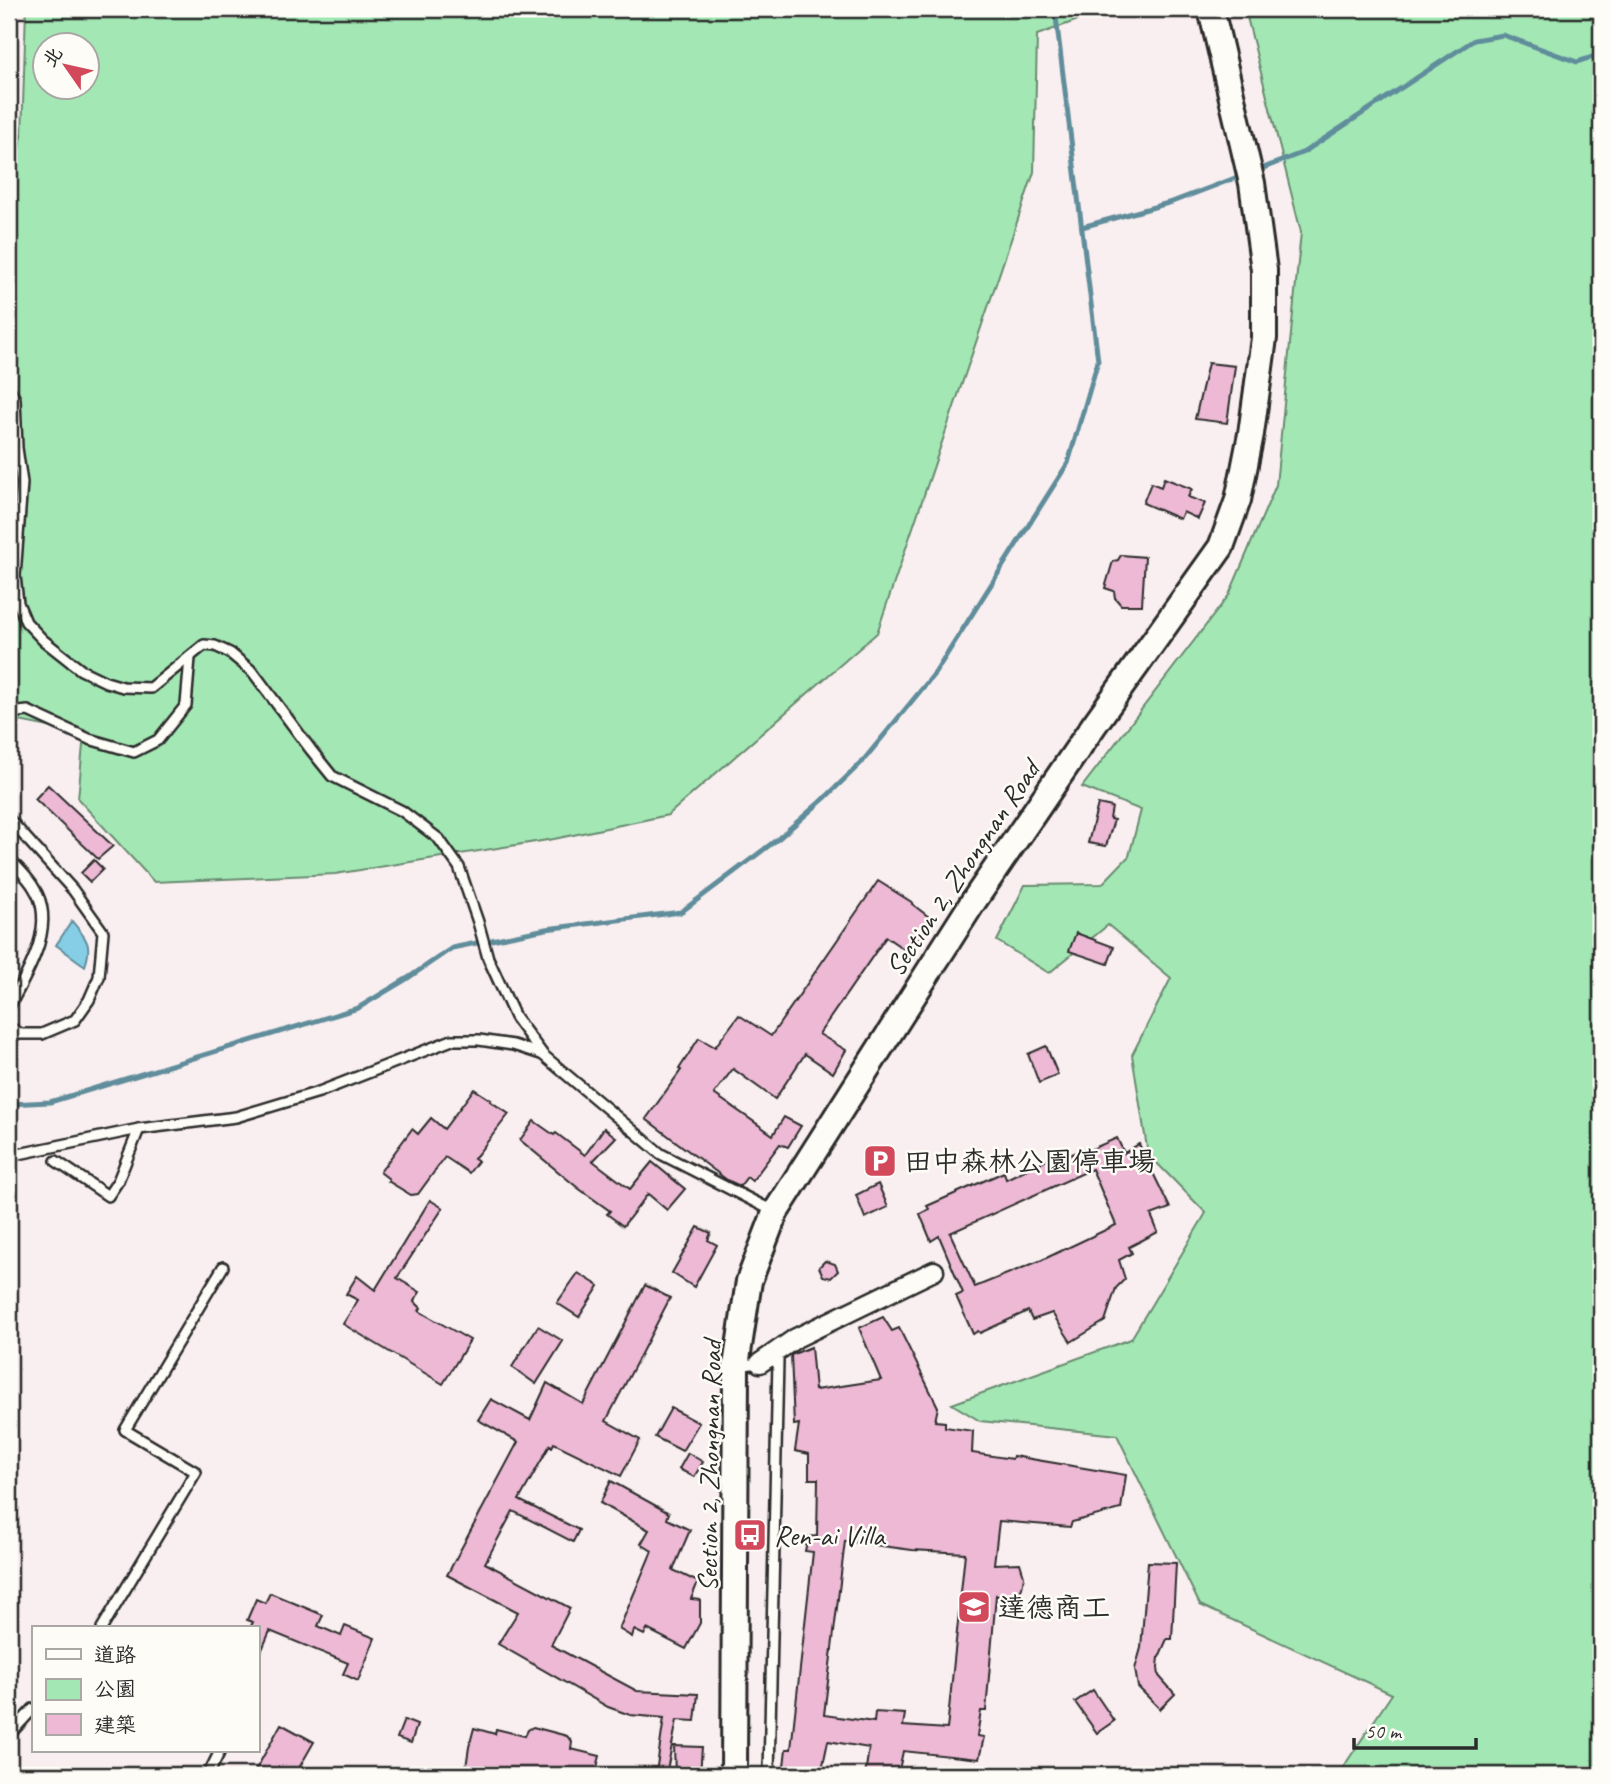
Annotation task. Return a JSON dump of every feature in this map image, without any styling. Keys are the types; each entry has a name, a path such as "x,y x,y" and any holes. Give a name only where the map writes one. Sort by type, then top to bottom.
{"main road":[{"name":"Section 2, Zhongnan Road","path":"734,1775 748,1365 748,1281 775,1213 973,902 1220,547 1238,500 1251,434 1264,338 1264,270 1252,183 1211,9"}],"street":[{"path":"748,1365 796,1338 934,1271"}],"lane":[{"path":"9,388 15,399 22,483 15,576 18,604 26,622 43,640 81,670 123,687 151,688 204,645 215,646 230,653 253,672 332,776 401,811 439,839 458,867 488,958 515,1017 543,1055 661,1154 775,1213"},
{"path":"9,713 28,711 89,739 134,752 158,740 186,705 190,658"},
{"path":"9,819 73,890 103,932 99,977 89,1000 75,1020 42,1034 21,1034 9,1027"},
{"path":"9,858 35,888 42,907 42,934 25,977 9,1007"},
{"path":"9,1156 139,1129 236,1116 319,1092 452,1040 479,1040 513,1045 543,1055"},
{"path":"56,1161 108,1196 118,1181 139,1129"},
{"path":"103,1626 196,1472 125,1430 223,1267"},
{"path":"748,1365 778,1360 769,1775"},
{"path":"9,1735 32,1710"},
{"path":"208,1775 220,1752"}],"green space":[{"path":"26,9 1108,9 1037,35 1034,172 877,633 668,815 554,839 335,874 154,882 78,799 84,734 9,719 9,188 22,137"},
{"path":"1245,9 1601,9 1601,1775 1338,1775 1392,1694 1200,1605 1117,1435 980,1421 952,1404 1131,1339 1206,1213 1148,1154 1132,1055 1171,978 1108,925 1049,973 997,941 1025,885 1102,884 1129,856 1141,810 1082,787 1229,595 1276,485 1301,232"}],"water":[{"path":"72,921 87,942 85,966 56,945"}],"building":[{"path":"1208,363 1235,366 1227,423 1195,419"},
{"path":"1164,478 1192,489 1188,497 1205,503 1198,519 1183,512 1180,519 1143,503 1151,483 1161,487"},
{"path":"1121,555 1145,557 1142,605 1121,605 1115,598 1114,591 1105,588 1113,561 1118,560"},
{"path":"48,785 113,846 98,859 35,799"},
{"path":"1098,804 1112,807 1110,819 1114,820 1106,846 1088,843"},
{"path":"94,860 103,869 90,882 81,873"},
{"path":"878,881 913,903 929,917 924,926 928,928 908,952 886,937 819,1034 846,1050 833,1073 805,1054 775,1099 733,1069 714,1094 773,1135 784,1117 801,1126 788,1147 780,1144 752,1181 747,1177 740,1186 727,1180 646,1119 681,1070 679,1069 699,1038 715,1047 739,1015 771,1036"},
{"path":"1076,933 1114,947 1108,964 1069,951"},
{"path":"1046,1046 1058,1075 1039,1083 1028,1054"},
{"path":"474,1089 509,1114 474,1159 478,1161 469,1173 445,1157 418,1194 411,1195 388,1181 380,1172 412,1129 418,1134 431,1118 444,1129"},
{"path":"534,1121 554,1135 556,1133 585,1155 604,1128 616,1137 593,1161 630,1189 652,1162 685,1189 667,1210 648,1194 623,1226 607,1214 610,1211 520,1140"},
{"path":"1117,1138 1124,1153 1139,1144 1170,1208 1151,1215 1158,1232 1129,1247 1132,1253 1119,1260 1125,1279 1116,1288 1105,1321 1071,1342 1052,1313 1032,1320 1028,1311 973,1334 956,1296 963,1293 939,1236 931,1241 920,1214 929,1209 927,1206 1004,1172 1006,1179 1058,1154 1060,1159 1084,1149 1085,1152","holes":["1092,1169 1116,1225 1042,1260 975,1287 950,1233"]},
{"path":"878,1184 888,1207 865,1218 856,1195"},
{"path":"430,1200 443,1208 397,1278 420,1292 414,1301 421,1308 419,1311 470,1340 443,1384 343,1324 358,1300 346,1294 357,1276 375,1290"},
{"path":"698,1227 711,1233 708,1240 717,1245 694,1287 672,1273"},
{"path":"825,1261 835,1264 838,1271 831,1278 823,1276 819,1267"},
{"path":"578,1273 599,1286 579,1317 557,1303"},
{"path":"645,1285 670,1298 606,1421 640,1440 621,1476 554,1443 552,1447 550,1445 519,1500 579,1530 573,1542 513,1511 485,1563 570,1608 551,1645 637,1691 698,1694 695,1721 677,1720 666,1775 656,1773 664,1718 630,1715 608,1707 498,1644 518,1612 447,1575 518,1442 478,1420 491,1399 530,1420 547,1383 583,1404"},
{"path":"883,1317 892,1331 899,1328 938,1407 935,1421 945,1422 945,1427 973,1431 972,1453 1012,1459 1013,1456 1126,1475 1121,1509 1072,1522 1070,1527 999,1521 994,1564 1020,1563 1024,1576 1022,1588 1013,1604 996,1595 986,1711 981,1711 977,1736 984,1737 979,1759 903,1751 898,1775 865,1775 869,1748 828,1741 821,1775 783,1775 786,1749 791,1749 813,1552 805,1551 808,1537 817,1536 818,1479 809,1479 809,1454 795,1451 799,1424 794,1425 791,1355 811,1347 815,1390 881,1380 859,1328","holes":["845,1541 912,1550 965,1553 947,1729 903,1726 905,1714 875,1712 874,1722 824,1715"]},
{"path":"538,1326 563,1341 536,1384 512,1367"},
{"path":"671,1408 699,1423 682,1451 655,1437"},
{"path":"688,1453 703,1462 694,1477 679,1469"},
{"path":"611,1481 669,1513 667,1519 690,1530 673,1570 698,1582 691,1599 700,1600 700,1623 686,1649 647,1629 644,1635 634,1630 632,1637 619,1629 652,1551 641,1544 649,1530 600,1503"},
{"path":"1148,1562 1176,1563 1172,1639 1167,1639 1159,1657 1158,1667 1159,1676 1175,1694 1160,1709 1138,1687 1135,1669 1141,1648"},
{"path":"270,1593 323,1615 318,1626 341,1636 345,1626 375,1638 358,1681 343,1674 348,1663 270,1631 259,1656 259,1626 251,1626 253,1622 247,1620 256,1599 265,1603"},
{"path":"1093,1690 1114,1721 1097,1733 1075,1702"},
{"path":"404,1720 417,1725 411,1743 397,1738"},
{"path":"281,1724 314,1742 295,1775 253,1775"},
{"path":"533,1727 567,1736 572,1742 571,1749 600,1756 595,1775 485,1775 485,1772 466,1767 474,1728 495,1734 496,1729 525,1736"},
{"path":"674,1746 702,1747 700,1775 675,1775"}],"waterway":[{"path":"9,1104 50,1102 358,1008 452,948 546,929 681,912 779,838 862,762 935,673 1068,463 1098,361 1055,9"},
{"path":"1256,171 1304,152 1474,40 1503,35 1577,62 1601,54"},
{"path":"1082,227 1172,202 1243,175"}],"place":[{"name":"田中森林公園停車場","path":"880,1161"},
{"name":"Ren-ai Villa","path":"750,1535"},
{"name":"達德商工","path":"974,1607"}]}
